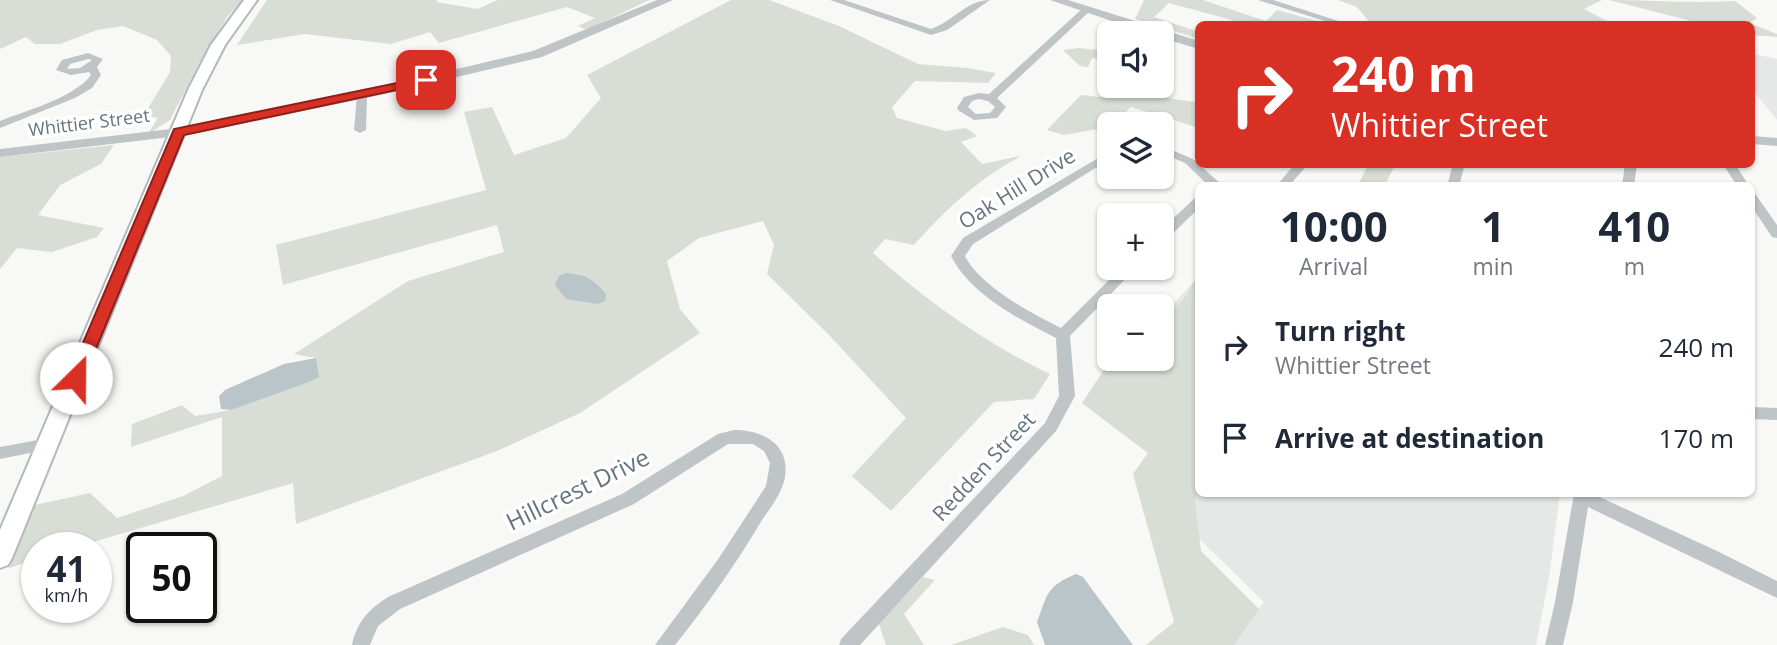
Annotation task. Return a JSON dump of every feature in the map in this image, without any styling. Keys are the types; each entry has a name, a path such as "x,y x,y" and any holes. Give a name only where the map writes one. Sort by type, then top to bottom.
{"main road":[{"path":"0,558 195,90 214,53 251,0"}],"street":[{"name":"Whittier Street","path":"0,153 179,132 362,95 537,54 667,0"},
{"path":"835,0 923,31 937,31 985,0"},
{"path":"1056,0 1120,21"},
{"path":"1263,0 1333,21"},
{"path":"991,98 1086,10"},
{"path":"1174,38 1195,44"},
{"path":"0,125 79,92 96,75 92,67"},
{"path":"360,130 362,95"},
{"path":"1755,140 1777,142"},
{"path":"1174,154 1195,166"},
{"name":"Oak Hill Drive","path":"1063,335 1040,324 965,272 958,256 968,241 1097,161"},
{"path":"1197,168 1214,182"},
{"path":"1286,182 1298,168"},
{"path":"1755,202 1777,234"},
{"path":"1174,225 1195,205"},
{"path":"1063,335 1117,280"},
{"name":"Redden Street","path":"848,645 1058,418 1068,386 1063,335"},
{"path":"1755,413 1777,414"},
{"name":"Hillcrest Drive","path":"361,645 363,631 371,618 394,603 628,499 724,438 754,436 767,442 778,463 777,477 770,495 743,538 664,645"},
{"path":"0,453 49,444"},
{"path":"1554,645 1582,497"},
{"path":"1586,497 1777,590"}],"shaded area":[{"path":"0,0 243,0 228,16 202,58 170,120 148,134 158,118 144,115 170,72 171,56 157,40 123,26 97,30 60,44 35,44 26,37 0,49"},
{"path":"267,0 438,0 436,2 478,9 497,0 649,0 587,30 578,26 595,18 567,7 439,43 430,32 391,44 305,34 237,45"},
{"path":"731,0 769,0 839,26 918,64 996,73 988,83 915,81 892,107 897,118 945,131 966,128 977,136 961,142 982,164 1021,156 963,196 914,245 885,239 873,253 957,320 1050,374 1034,399 994,402 891,511 852,476 906,418 830,336 767,274 774,245 763,221 699,238 667,261 680,309 700,333 580,413 497,451 296,524 293,483 112,536 112,532 24,532 35,505 90,493 117,518 183,496 222,476 222,417 131,447 132,424 182,405 195,416 231,410 316,358 294,354 408,281 504,252 497,225 283,285 276,245 486,190 464,112 492,107 514,155 566,138 601,98 587,75"},
{"path":"1144,0 1203,0 1266,21 1235,21 1169,3 1154,17 1166,21 1135,19"},
{"path":"1338,0 1602,0 1584,9 1607,21 1369,21 1357,7"},
{"path":"1609,0 1735,1 1757,18 1753,21 1691,21"},
{"path":"1277,10 1317,21 1266,21"},
{"path":"1174,24 1195,31 1195,38 1174,31"},
{"path":"1755,25 1777,34 1777,37 1755,35"},
{"path":"1063,50 1097,50 1097,59 1092,58 1088,67 1080,66"},
{"path":"1755,54 1777,59 1777,120 1755,93"},
{"path":"1081,95 1097,98 1167,98 1195,101 1195,127 1174,120 1174,112 1147,112 1131,107 1126,112 1097,112 1097,129 1064,135 1047,130"},
{"path":"114,145 101,164 60,185 38,215 104,228 97,237 52,252 17,248 0,269 0,157"},
{"path":"1366,168 1394,168 1386,182 1359,182"},
{"path":"566,273 593,281 606,294 605,301 598,304 566,299 555,285 559,276"},
{"path":"1195,280 1195,497 1560,497 1549,578 1536,645 1231,645 1264,602 1133,474 1148,453 1082,403 1111,371 1174,371 1174,303"},
{"path":"1195,280 1195,503 1201,551 1259,609 1234,645 1146,645 1174,622 1133,474 1148,453 1082,403 1103,371 1174,371 1174,309 1187,295"},
{"path":"316,358 319,377 231,410 221,409 219,396 225,390 284,364"},
{"path":"21,539 21,564 9,568"},
{"path":"1076,574 1083,577 1133,645 1045,645 1037,622 1046,597 1053,587"},
{"path":"923,577 935,580 904,614 924,645 886,645 879,624"},
{"path":"1003,627 1028,635 1034,645 951,645"}],"route":[{"path":"76,378 179,132 426,80"}]}
